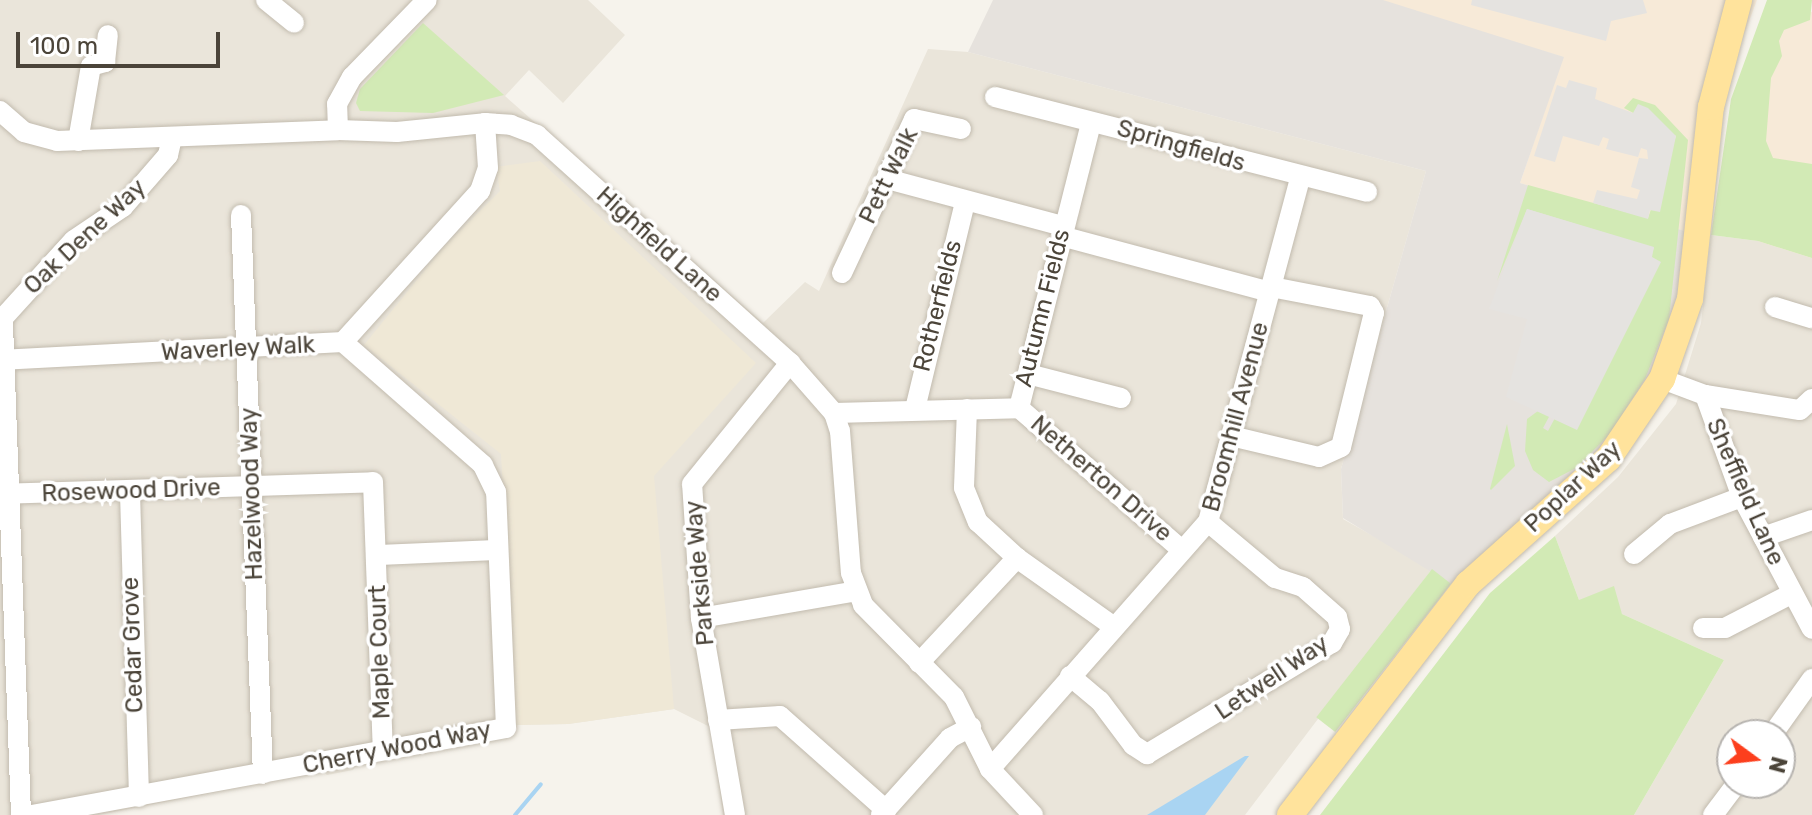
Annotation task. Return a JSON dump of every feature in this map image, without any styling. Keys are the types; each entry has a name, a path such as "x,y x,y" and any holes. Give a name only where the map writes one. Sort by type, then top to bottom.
{"main road":[{"name":"Poplar Way","path":"1290,815 1468,584 1608,459 1662,379 1690,299 1711,107 1739,0"}],"street":[{"path":"266,0 294,23"},
{"path":"338,130 337,104 352,77 427,0"},
{"path":"78,141 91,66 105,62 108,35"},
{"name":"Springfields","path":"995,97 1300,179 1367,192"},
{"name":"Highfield Lane","path":"0,111 24,132 78,141 338,130 397,132 485,123 511,125 537,135 790,363 834,413"},
{"name":"Pett Walk","path":"842,273 914,119 961,129"},
{"name":"Waverley Walk","path":"2,360 249,350 343,342 480,191 488,168 485,123"},
{"name":"Autumn Fields","path":"834,413 1019,408 1091,123"},
{"name":"Oak Dene Way","path":"21,815 4,494 3,308 74,240 123,207 168,155 172,138"},
{"path":"887,179 1271,290 1370,306 1374,313 1341,447 1319,457 1231,436"},
{"name":"Broomhill Avenue","path":"990,769 1208,522 1300,179"},
{"name":"Rotherfields","path":"915,409 965,203"},
{"name":"Hazelwood Way","path":"241,215 249,350 251,486 263,774"},
{"path":"1775,307 1812,318"},
{"name":"Cherry Wood Way","path":"32,815 506,728 496,492 483,465 343,342"},
{"name":"Parkside Way","path":"735,815 701,618 692,484 790,363"},
{"path":"1028,374 1121,398"},
{"path":"1662,379 1705,395 1800,410 1812,399"},
{"name":"Sheffield Lane","path":"1705,395 1730,471 1791,594 1812,629"},
{"name":"Netherton Drive","path":"1019,408 1182,550"},
{"path":"967,409 967,500 978,522 1017,558 1114,627"},
{"path":"834,413 857,591 880,625 954,697 990,769 1033,815"},
{"name":"Rosewood Drive","path":"4,494 130,493 373,482 377,555"},
{"name":"Cedar Grove","path":"130,493 139,797"},
{"path":"1634,554 1670,524 1742,497"},
{"path":"1763,537 1812,520"},
{"name":"Letwell Way","path":"1070,676 1107,708 1133,745 1147,754 1332,643 1340,629 1337,617 1303,587 1275,578 1208,522"},
{"path":"377,555 498,550"},
{"name":"Maple Court","path":"377,555 383,749"},
{"path":"919,663 1017,558"},
{"path":"701,618 857,591"},
{"path":"1703,628 1725,628 1791,594"},
{"path":"1783,719 1812,679"},
{"path":"718,720 780,716 884,812 950,738 971,727"}],"shaded area":[{"path":"0,0 588,0 625,35 563,103 529,70 505,96 763,323 805,282 819,291 928,49 968,52 1426,171 1341,469 1343,519 1432,569 1245,815 723,815 712,728 674,709 568,724 516,725 514,733 357,765 353,770 327,775 322,771 98,815 0,815"},
{"path":"993,0 1383,0 1564,57 1520,183 1688,232 1670,339 1632,417 1565,486 1451,584 1343,518 1341,469 1426,171 968,52"},
{"path":"1375,0 1757,0 1735,58 1688,232 1520,183 1563,57"},
{"path":"1472,0 1643,0 1647,13 1611,21 1606,41 1471,5"},
{"path":"1812,12 1812,258 1758,241 1766,16"},
{"path":"1569,80 1597,88 1595,99 1633,113 1638,104 1648,108 1676,136 1660,212 1650,210 1648,219 1593,203 1597,190 1637,199 1640,190 1631,187 1639,158 1648,159 1647,150 1641,148 1638,157 1606,149 1609,139 1603,137 1599,146 1563,136 1555,162 1534,156 1557,85 1566,88"},
{"path":"540,161 756,363 654,476 674,709 568,724 516,725 501,454 364,345 443,248 500,191 496,167"},
{"path":"1527,209 1654,247 1652,257 1661,262 1577,430 1506,397 1527,319 1489,309"},
{"path":"1711,235 1758,241 1812,258 1812,815 1634,815 1724,660 1622,614 1615,600 1579,600 1555,536 1618,477 1676,404 1701,323"}],"green space":[{"path":"1767,0 1812,0 1810,20 1784,30 1779,41 1782,56 1771,78 1766,141 1773,158 1812,164 1812,258 1758,241 1711,235 1731,99"},
{"path":"423,23 504,95 433,113 360,111 356,103 360,89"},
{"path":"1633,98 1655,105 1688,140 1669,319 1645,379 1609,435 1576,468 1549,482 1533,470 1525,451 1527,419 1538,411 1550,415 1543,428 1548,431 1555,418 1577,429 1654,248 1527,209 1497,281 1528,185 1648,218 1676,136 1624,108"},
{"path":"1507,424 1515,466 1491,490 1490,489"},
{"path":"1555,536 1579,600 1614,586 1622,614 1724,660 1634,815 1320,815 1490,593"},
{"path":"1432,569 1451,584 1335,732 1316,717"}],"water":[{"path":"1245,756 1249,756 1205,815 1147,815"}],"waterway":[{"path":"515,815 541,784"}]}
